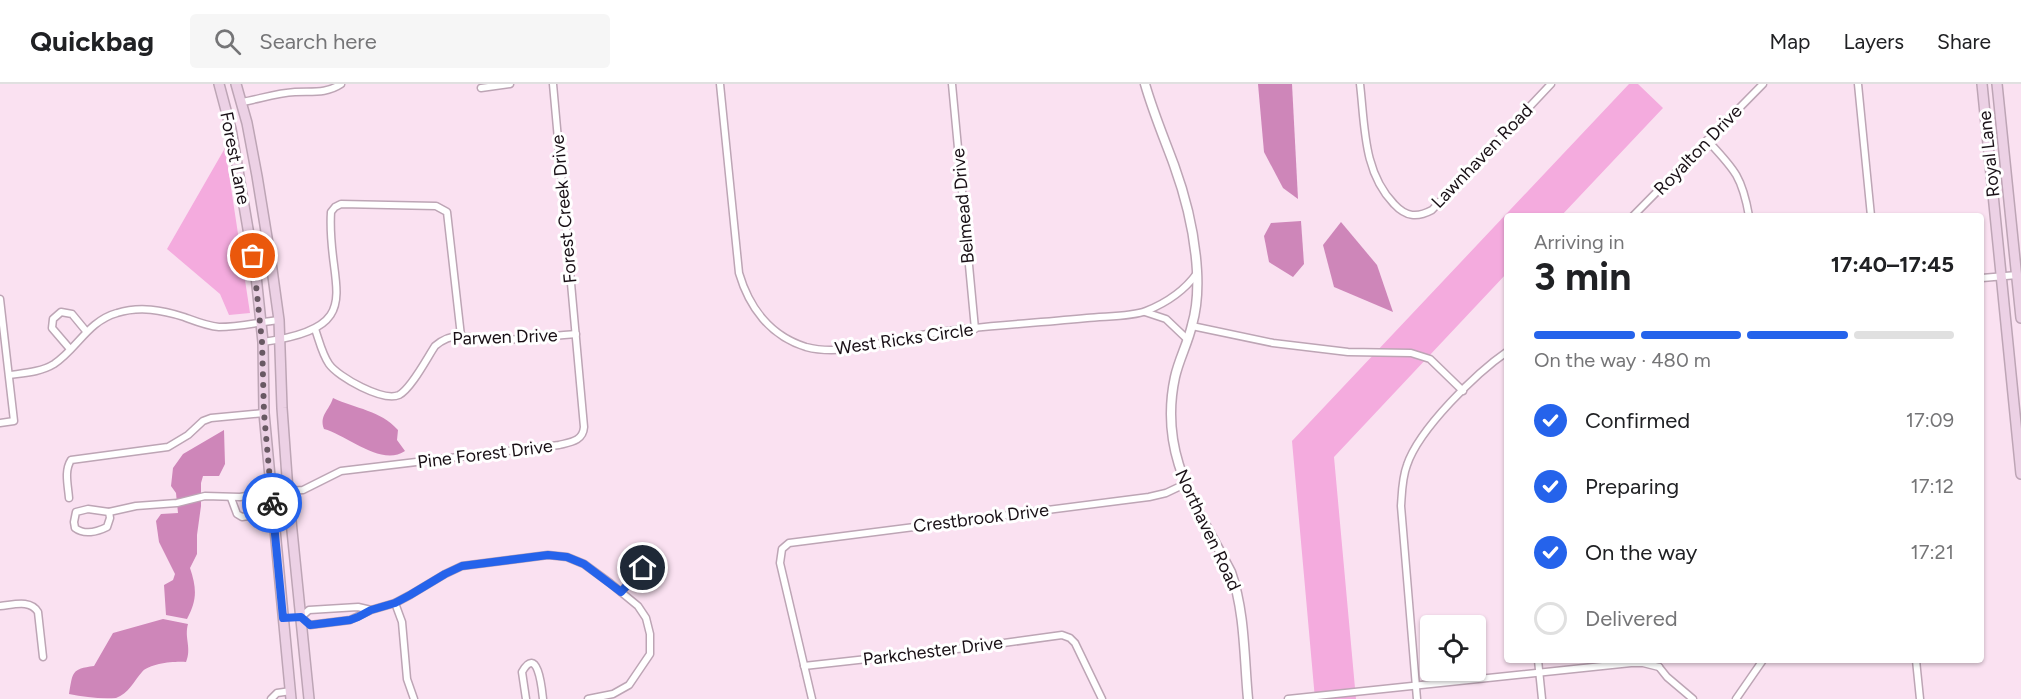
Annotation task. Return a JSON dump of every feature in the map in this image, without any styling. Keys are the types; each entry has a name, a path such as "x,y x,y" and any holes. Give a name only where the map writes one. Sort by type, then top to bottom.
{"main road":[{"name":"Forest Lane","path":"219,84 231,127 256,276 261,322 264,413 291,695"},
{"name":"Forest Lane","path":"236,84 247,123 272,261 279,320 288,491 309,699"},
{"name":"Royal Lane","path":"1982,84 2021,474"},
{"name":"Royal Lane","path":"1997,84 2019,274 2021,318"},
{"path":"1984,105 2000,103"},
{"path":"231,127 247,123"},
{"path":"283,618 301,617"}],"street":[{"path":"242,102 294,92 323,92 341,84"},
{"path":"481,88 510,84"},
{"name":"Forest Creek Drive","path":"553,84 576,334"},
{"name":"West Ricks Circle","path":"720,84 739,273 753,306 774,330 791,341 828,350 848,349 911,336 1144,312 1166,319 1188,339"},
{"name":"Belmead Drive","path":"952,84 975,329"},
{"name":"Northaven Road","path":"1145,84 1182,187 1197,272 1196,310 1175,376 1170,417 1174,453 1185,484 1231,572 1236,587 1240,603 1248,699"},
{"name":"Lawnhaven Road","path":"1360,84 1372,171 1385,195 1399,209 1407,214 1422,215 1432,210 1551,84"},
{"name":"Royalton Drive","path":"1636,213 1763,84"},
{"path":"1858,84 1871,213"},
{"path":"1707,140 1728,162 1739,180 1744,190 1748,213"},
{"path":"262,342 315,329 326,320 336,302 338,288 332,212 341,204 436,206 447,212 461,336"},
{"name":"West Ricks Circle","path":"1144,312 1178,293 1190,283 1197,272"},
{"path":"1984,278 2019,274"},
{"path":"0,299 14,422 0,423"},
{"path":"10,375 43,370 54,364 98,322 114,314 134,309 155,309 219,327 279,320"},
{"path":"70,349 52,328 54,319 61,312 72,314 86,331"},
{"path":"1192,326 1274,343 1337,351 1411,352 1430,359 1463,391"},
{"name":"Parwen Drive","path":"315,329 327,360 338,374 380,395 390,397 399,395 405,389 440,341 461,336 499,340 576,334"},
{"name":"Pine Forest Drive","path":"288,491 309,488 341,471 559,445 578,440 582,436 584,427 576,334"},
{"path":"1417,699 1401,506 1404,475 1420,438 1489,364 1504,354"},
{"path":"69,498 67,472 71,460 168,447 211,418 264,413"},
{"name":"Crestbrook Drive","path":"804,666 780,563 780,554 785,545 795,541 1149,497 1166,493 1185,484"},
{"path":"109,512 110,522 103,529 85,532 75,528 76,512 80,510 109,512 136,506 160,506 205,496 231,498 288,491"},
{"path":"231,498 237,514 242,517 290,510"},
{"path":"371,610 358,607 309,610 301,617 310,625 350,620 371,610 395,603 453,569 475,563 548,555 567,557 577,561 638,606 646,618 650,634 650,654 629,685 613,694 588,699"},
{"path":"621,592 653,556"},
{"path":"395,603 403,629 407,679 414,699"},
{"path":"0,606 32,604 35,607 38,612 43,657"},
{"name":"Parkchester Drive","path":"804,666 1062,635 1075,643 1102,699"},
{"path":"1538,663 1542,699"},
{"path":"1288,699 1630,663 1660,663 1667,677 1693,699"},
{"path":"1736,699 1761,663"},
{"path":"1916,663 1920,699"},
{"path":"526,699 522,672 530,665 536,666 540,671 543,699"},
{"path":"804,666 812,699"},
{"path":"271,699 277,693 291,695"}],"shaded area":[{"path":"1258,84 1292,84 1298,199 1283,188 1264,152"},
{"path":"1629,84 1638,84 1663,108 1564,213 1507,213"},
{"path":"225,148 250,313 229,315 220,294 167,249"},
{"path":"1504,216 1504,276 1334,457 1356,699 1315,699 1292,441"},
{"path":"1301,221 1304,264 1293,277 1269,262 1264,236 1271,223"},
{"path":"1341,222 1377,265 1393,312 1334,287 1323,245"},
{"path":"333,398 376,414 391,423 398,430 397,440 405,451 396,455 375,453 324,429 324,416"},
{"path":"224,430 225,464 219,476 203,476 201,483 197,554 190,568 195,588 193,606 187,619 166,615 164,585 173,580 175,574 159,542 156,521 161,514 178,513 176,493 171,486 173,468 183,454"},
{"path":"163,619 188,624 186,662 151,666 116,698 69,694 74,673 77,670 94,666 113,633"}],"way so far":[{"path":"253,256 264,362 264,413 272,503"}],"route":[{"path":"272,503 283,618 301,617 310,625 358,617 371,610 395,603 453,569 475,563 548,555 567,557 584,564 621,592 643,568"}]}
